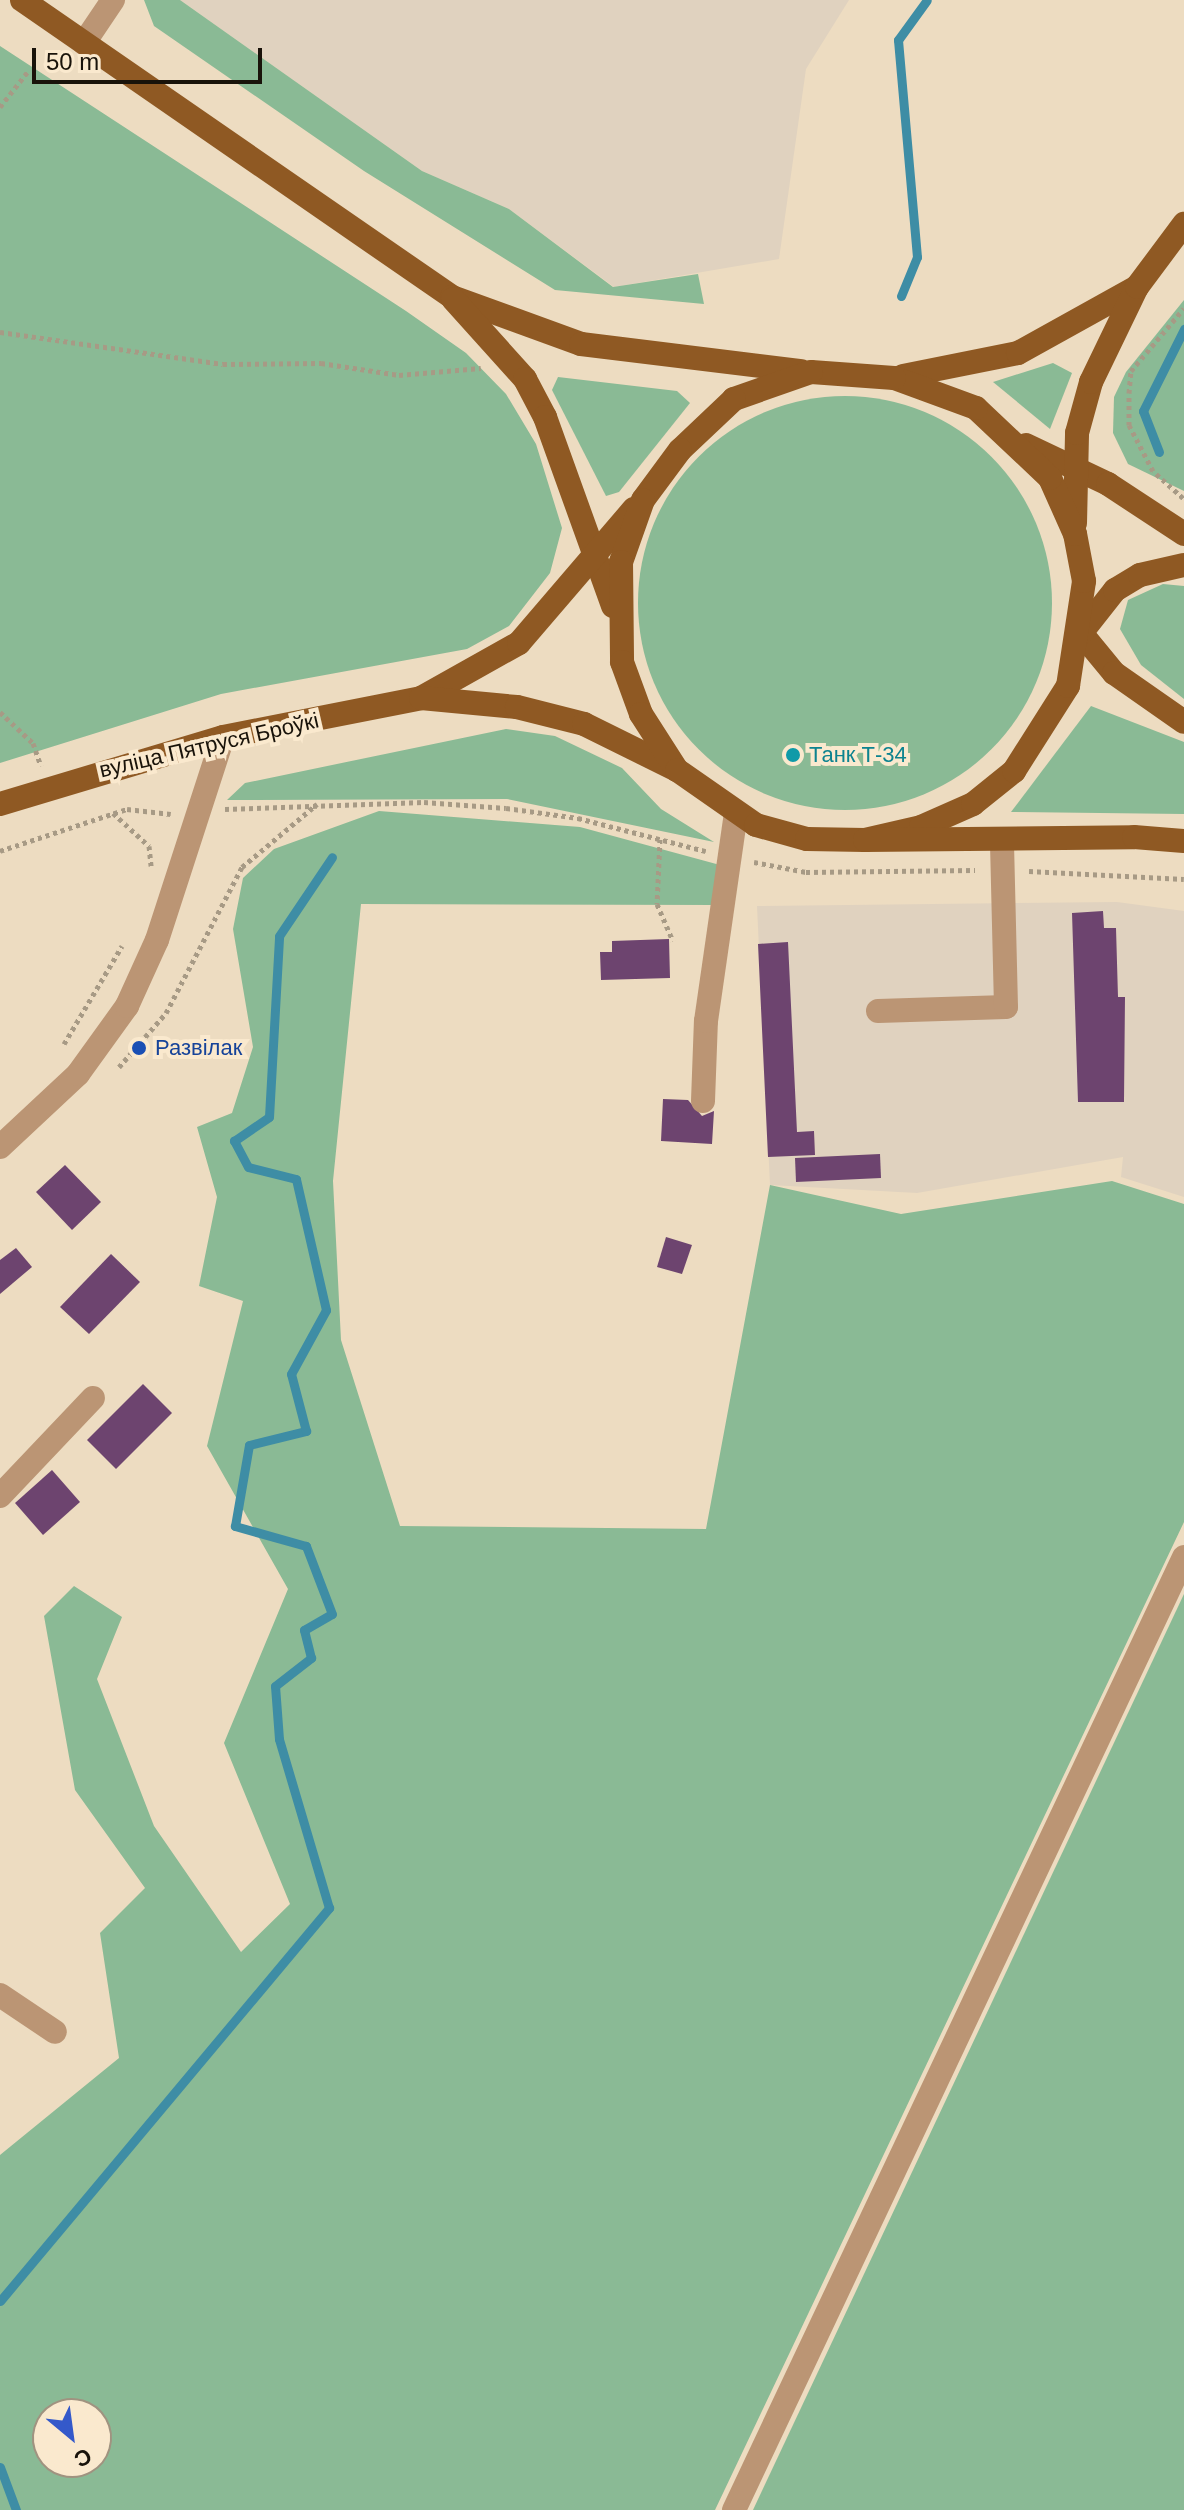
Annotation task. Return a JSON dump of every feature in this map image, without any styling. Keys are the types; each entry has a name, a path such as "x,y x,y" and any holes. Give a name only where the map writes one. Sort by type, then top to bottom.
{"main road":[{"path":"22,0 452,297 525,379 559,447 616,616 622,662 641,714 677,770 736,814 807,839 1184,841"},
{"path":"865,840 960,810 1014,771 1068,686 1081,633 1084,581 1075,534 1075,469 1091,382 1137,287 1184,224"},
{"path":"894,378 1018,353 1137,287"},
{"path":"452,297 581,344 693,363 894,378 942,390 1015,439 1075,469 1184,534"},
{"path":"616,616 621,562 643,500 680,450 734,399 811,372"},
{"path":"1015,439 1050,478 1075,534"},
{"name":"вуліца Пятруся Броўкі","path":"421,698 519,643 643,500"},
{"path":"1081,633 1115,590 1140,575 1184,565"},
{"path":"1081,633 1114,673 1184,722"},
{"name":"вуліца Пятруся Броўкі","path":"0,804 223,737 421,698 517,707 584,724 677,770"}],"street":[{"path":"84,43 113,0"},
{"path":"0,1147 78,1074 127,1006 200,811 223,737"},
{"path":"703,1101 706,1021 736,814"},
{"path":"878,1011 1006,1007 1002,839"},
{"path":"0,1496 93,1398"},
{"path":"734,2510 1184,1557"},
{"path":"0,1995 55,2032"}],"path":[{"path":"0,107 29,70"},
{"path":"1184,308 1131,371 1129,425 1153,471 1184,498"},
{"path":"0,332 223,364 321,363 399,375 486,367"},
{"path":"110,1075 166,1013 242,867 318,804"},
{"path":"0,851 112,812 200,811 318,804 506,808 806,872 1003,870 1184,879"},
{"path":"112,812 149,846 151,878"},
{"path":"660,839 657,894 673,941"},
{"path":"58,1056 125,941"}],"shaded area":[{"path":"180,0 849,0 806,69 779,259 614,287 509,209 422,171"},
{"path":"1117,902 1184,911 1184,1197 1121,1177 1123,1157 917,1193 770,1185 757,906"}],"green space":[{"path":"144,0 180,0 422,171 509,209 613,287 698,274 704,304 555,290 364,171 154,26"},
{"path":"0,46 406,311 466,353 506,394 536,444 562,528 550,573 509,626 467,649 221,694 0,763"},
{"path":"1184,300 1184,491 1128,464 1113,433 1114,397 1126,372"},
{"path":"1053,363 1072,373 1050,429 993,382"},
{"path":"558,377 677,391 690,403 619,492 606,496 552,390"},
{"path":"845,396 885,400 924,412 960,431 991,457 1017,488 1036,524 1048,563 1052,603 1048,643 1036,682 1017,718 991,749 960,775 924,794 885,806 845,810 805,806 766,794 730,775 699,749 673,718 654,682 642,643 638,603 642,563 654,524 673,488 699,457 730,431 766,412 805,400"},
{"path":"1163,584 1184,586 1184,699 1141,665 1120,629 1128,600"},
{"path":"1091,706 1184,742 1184,814 1011,812"},
{"path":"506,729 555,736 622,768 661,809 714,842 507,799 227,800 245,783"},
{"path":"379,811 580,827 720,865 718,905 361,904 333,1181 341,1340 400,1526 706,1529 770,1185 901,1214 1112,1181 1184,1204 1184,1522 715,2510 0,2510 0,2155 119,2058 100,1933 145,1888 75,1790 44,1616 74,1586 122,1617 97,1679 154,1826 241,1952 290,1904 224,1743 288,1589 207,1446 243,1301 199,1286 217,1197 197,1127 232,1113 253,1047 233,929 243,878 274,849"},
{"path":"1184,1594 1184,2510 753,2510"}],"building":[{"path":"1103,911 1104,928 1116,928 1118,997 1125,997 1124,1102 1078,1102 1072,913"},
{"path":"669,939 670,978 601,980 600,952 612,952 612,941"},
{"path":"788,942 797,1132 814,1131 815,1155 768,1157 758,944"},
{"path":"663,1099 688,1100 702,1116 714,1111 712,1144 661,1141"},
{"path":"880,1154 881,1178 796,1182 795,1158"},
{"path":"65,1165 101,1202 72,1230 36,1192"},
{"path":"666,1237 692,1245 682,1274 657,1267"},
{"path":"16,1248 32,1267 0,1294 0,1260"},
{"path":"111,1254 140,1282 89,1334 60,1307"},
{"path":"143,1384 172,1413 116,1469 87,1440"},
{"path":"52,1470 80,1502 43,1535 15,1503"}],"waterway":[{"path":"901,296 917,257 898,40 927,0"},
{"path":"1159,452 1143,411 1184,329"},
{"path":"0,2301 329,1908 279,1739 275,1686 311,1658 304,1630 332,1614 306,1546 235,1526 249,1445 306,1431 291,1374 326,1310 296,1179 248,1167 234,1141 269,1117 279,936 332,857"},
{"path":"0,2467 16,2510"}],"place":[{"name":"Танк Т-34","path":"793,755"},
{"name":"Развілак","path":"139,1048"}]}
